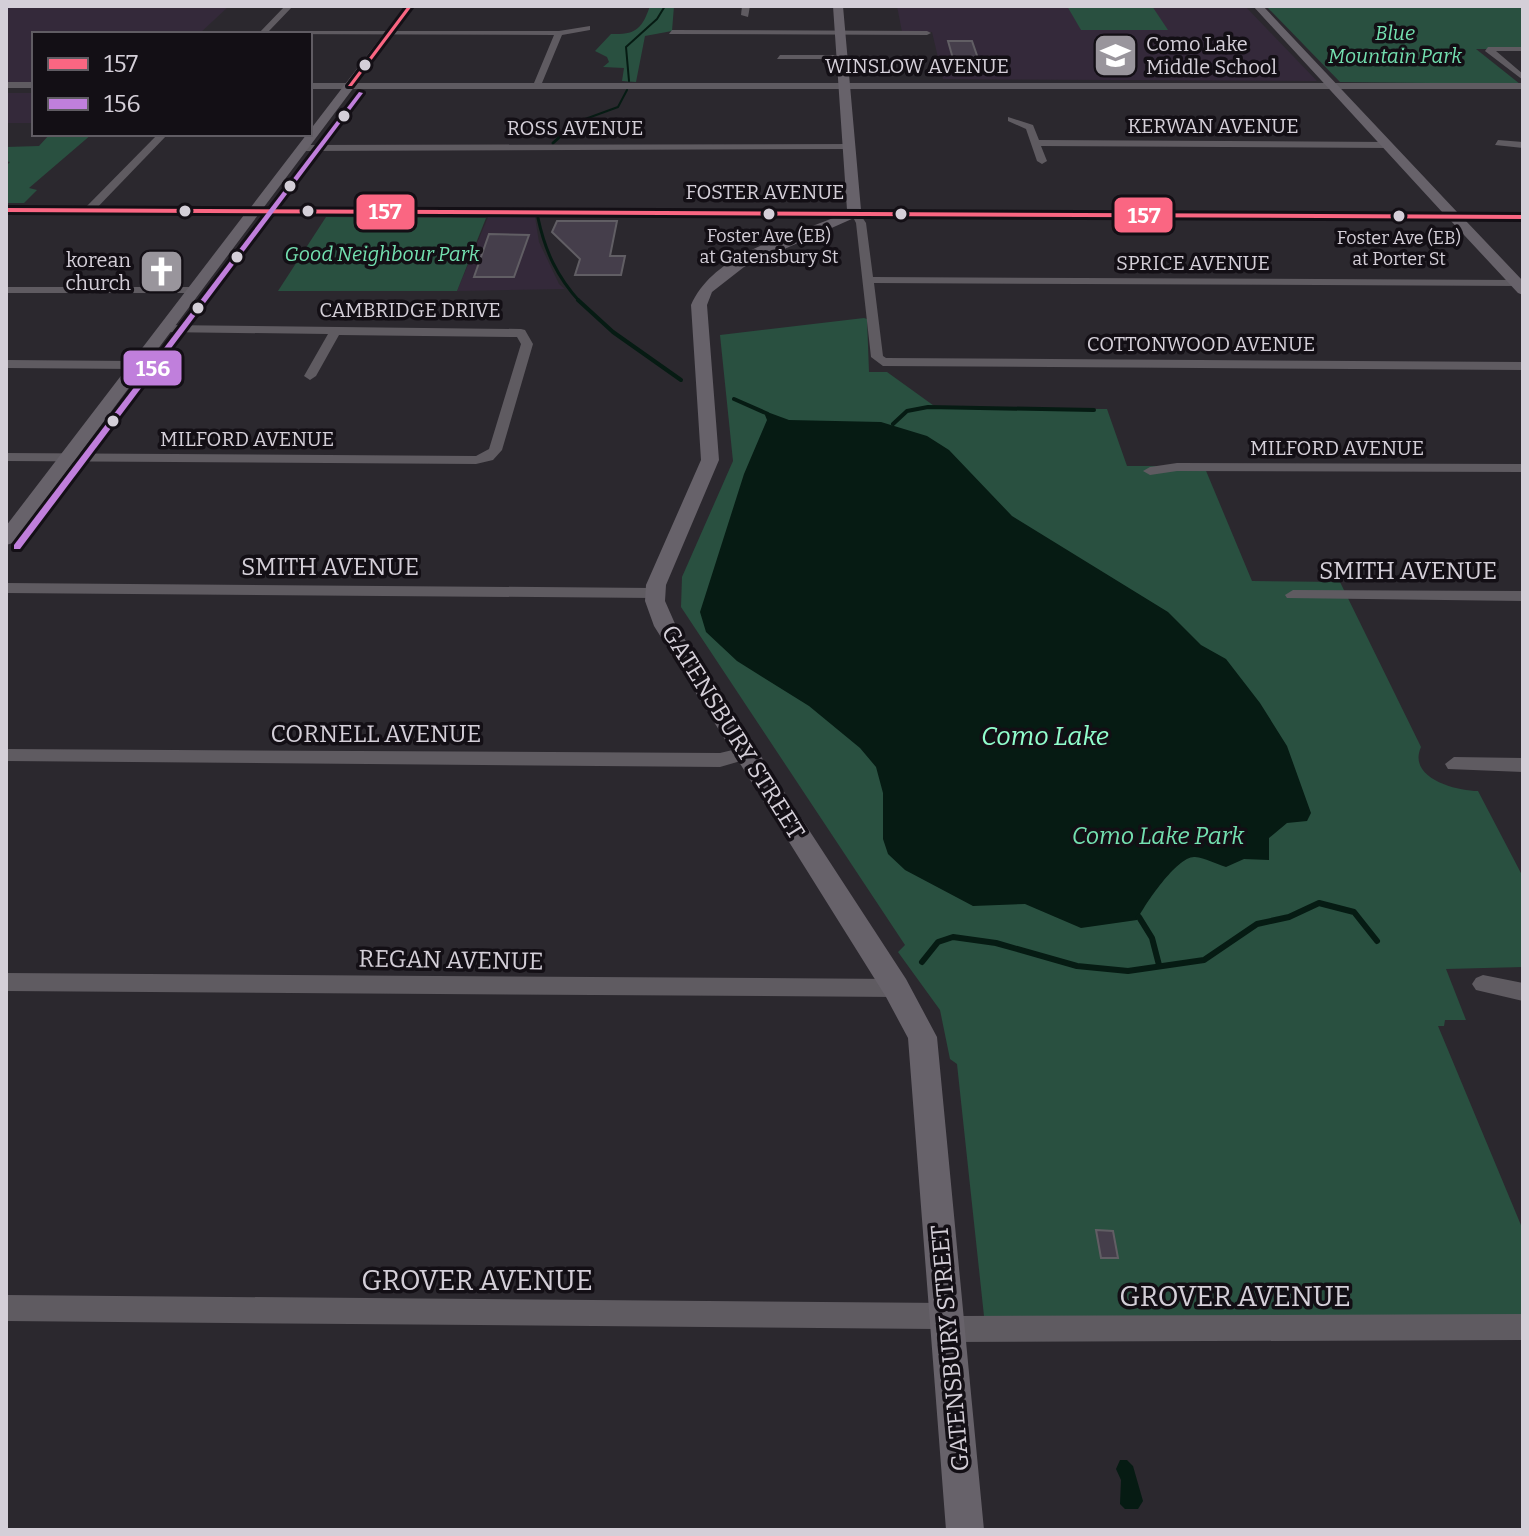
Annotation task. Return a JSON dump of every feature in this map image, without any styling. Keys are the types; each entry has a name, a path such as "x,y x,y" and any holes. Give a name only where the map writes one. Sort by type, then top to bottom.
{"street":[{"path":"264,32 289,6"},
{"path":"312,135 410,6"},
{"path":"838,6 854,213 861,223 868,280"},
{"path":"1258,6 1520,286"},
{"path":"312,34 559,33 587,28"},
{"path":"672,32 927,33"},
{"path":"538,84 559,33"},
{"path":"1523,49 1488,49 1523,78"},
{"path":"780,57 842,57"},
{"path":"6,85 32,85"},
{"name":"WINSLOW AVENUE","path":"312,86 1523,86"},
{"path":"1011,119 1030,127 1042,161"},
{"path":"88,211 161,136"},
{"path":"6,539 311,136"},
{"name":"KERWAN AVENUE","path":"1036,143 1388,145"},
{"path":"1498,143 1523,145"},
{"name":"ROSS AVENUE","path":"302,148 849,146"},
{"name":"FOSTER AVENUE","path":"6,210 1523,217"},
{"name":"GATENSBURY STREET","path":"854,213 728,270 703,291 699,305 710,460 654,593 665,626 896,988 919,1030 925,1054 965,1530"},
{"name":"SPRICE AVENUE","path":"868,280 1520,286"},
{"name":"COTTONWOOD AVENUE","path":"868,280 878,360 1523,366"},
{"path":"6,290 193,290"},
{"name":"CAMBRIDGE DRIVE","path":"164,329 502,330 524,335 527,344 495,450 488,457"},
{"path":"310,376 336,330"},
{"path":"6,364 135,365"},
{"name":"MILFORD AVENUE","path":"6,457 488,457"},
{"path":"488,457 501,467"},
{"name":"MILFORD AVENUE","path":"1150,471 1177,467 1523,468"},
{"name":"SMITH AVENUE","path":"6,588 654,593"},
{"name":"SMITH AVENUE","path":"1293,595 1523,596"},
{"name":"CORNELL AVENUE","path":"6,755 720,760 745,753"},
{"path":"1454,764 1523,765"},
{"name":"REGAN AVENUE","path":"6,982 896,988"},
{"path":"1483,984 1523,992"},
{"name":"GROVER AVENUE","path":"6,1308 1523,1327"}],"shaded area":[{"path":"6,6 229,6 201,32 32,32 32,83 6,83"},
{"name":"Como Lake Middle School","path":"897,6 1245,6 1317,81 943,79 932,32 902,32"},
{"path":"6,93 32,93 32,123 6,123"},
{"path":"488,217 535,217 539,242 559,284 565,289 457,291"}],"green space":[{"path":"650,6 674,6 672,31 645,36 636,82 622,81 624,68 603,67 609,62 607,57 595,51 611,34 637,29"},
{"path":"1067,6 1152,6 1168,30 1081,30"},
{"name":"Blue Mountain Park","path":"1266,6 1523,6 1523,49 1476,49 1520,84 1340,82"},
{"path":"48,136 90,136 29,188 37,190 24,203 6,203 6,166 10,162 6,161 6,147 39,146"},
{"name":"Good Neighbour Park","path":"326,217 486,218 457,291 278,291"},
{"name":"Como Lake Park","path":"867,319 869,372 887,372 937,408 1107,409 1127,466 1204,466 1252,581 1340,582 1421,747 1421,767 1436,781 1478,791 1523,877 1523,967 1446,969 1466,1020 1445,1020 1444,1026 1438,1026 1523,1230 1523,1320 984,1316 957,1064 950,1059 940,1010 898,952 905,945 681,607 682,577 733,461 720,335"}],"water":[{"name":"Como Lake","path":"770,413 789,420 881,422 927,436 949,450 1012,516 1168,612 1201,645 1226,659 1260,703 1287,746 1311,813 1307,821 1287,823 1269,838 1269,860 1244,859 1226,867 1195,857 1188,858 1171,872 1137,920 1081,928 1025,904 973,906 905,870 888,854 883,839 883,793 876,767 860,748 809,706 737,661 706,632 700,612 744,474 767,420 765,415"},
{"path":"1120,1460 1127,1460 1133,1466 1143,1501 1138,1509 1125,1509 1120,1504 1121,1480 1116,1469"}],"building":[{"path":"948,41 972,41 983,73 957,73"},
{"path":"557,221 617,221 610,256 625,256 621,275 575,275 580,259 552,232"},
{"path":"489,234 529,235 514,277 474,277"},
{"path":"1096,1230 1113,1231 1118,1258 1101,1258"}],"waterway":[{"path":"629,81 626,47 657,19 665,6"},
{"path":"563,134 577,122 618,107 627,90"},
{"path":"553,143 565,132"},
{"path":"538,218 553,263 580,301"},
{"path":"580,301 613,332 681,380"},
{"path":"734,399 768,414"},
{"path":"893,424 907,411 928,407 1094,410"},
{"path":"922,962 938,942 953,937 996,943 1077,966 1128,971 1204,960 1257,924 1289,917 1319,903 1354,912 1377,941"},
{"path":"1139,917 1152,938 1159,965"}],"transit line":[{"name":"157","path":"350,85 410,6"},
{"name":"156","path":"17,547 361,93"},
{"name":"157","path":"6,210 1523,217"}],"place":[{"name":"Como Lake Middle School","path":"1115,55"},
{"name":"Foster Ave (EB) at Gatensbury St","path":"769,214"},
{"name":"Foster Ave (EB) at Porter St","path":"1399,216"},
{"name":"korean church","path":"162,271"}]}
